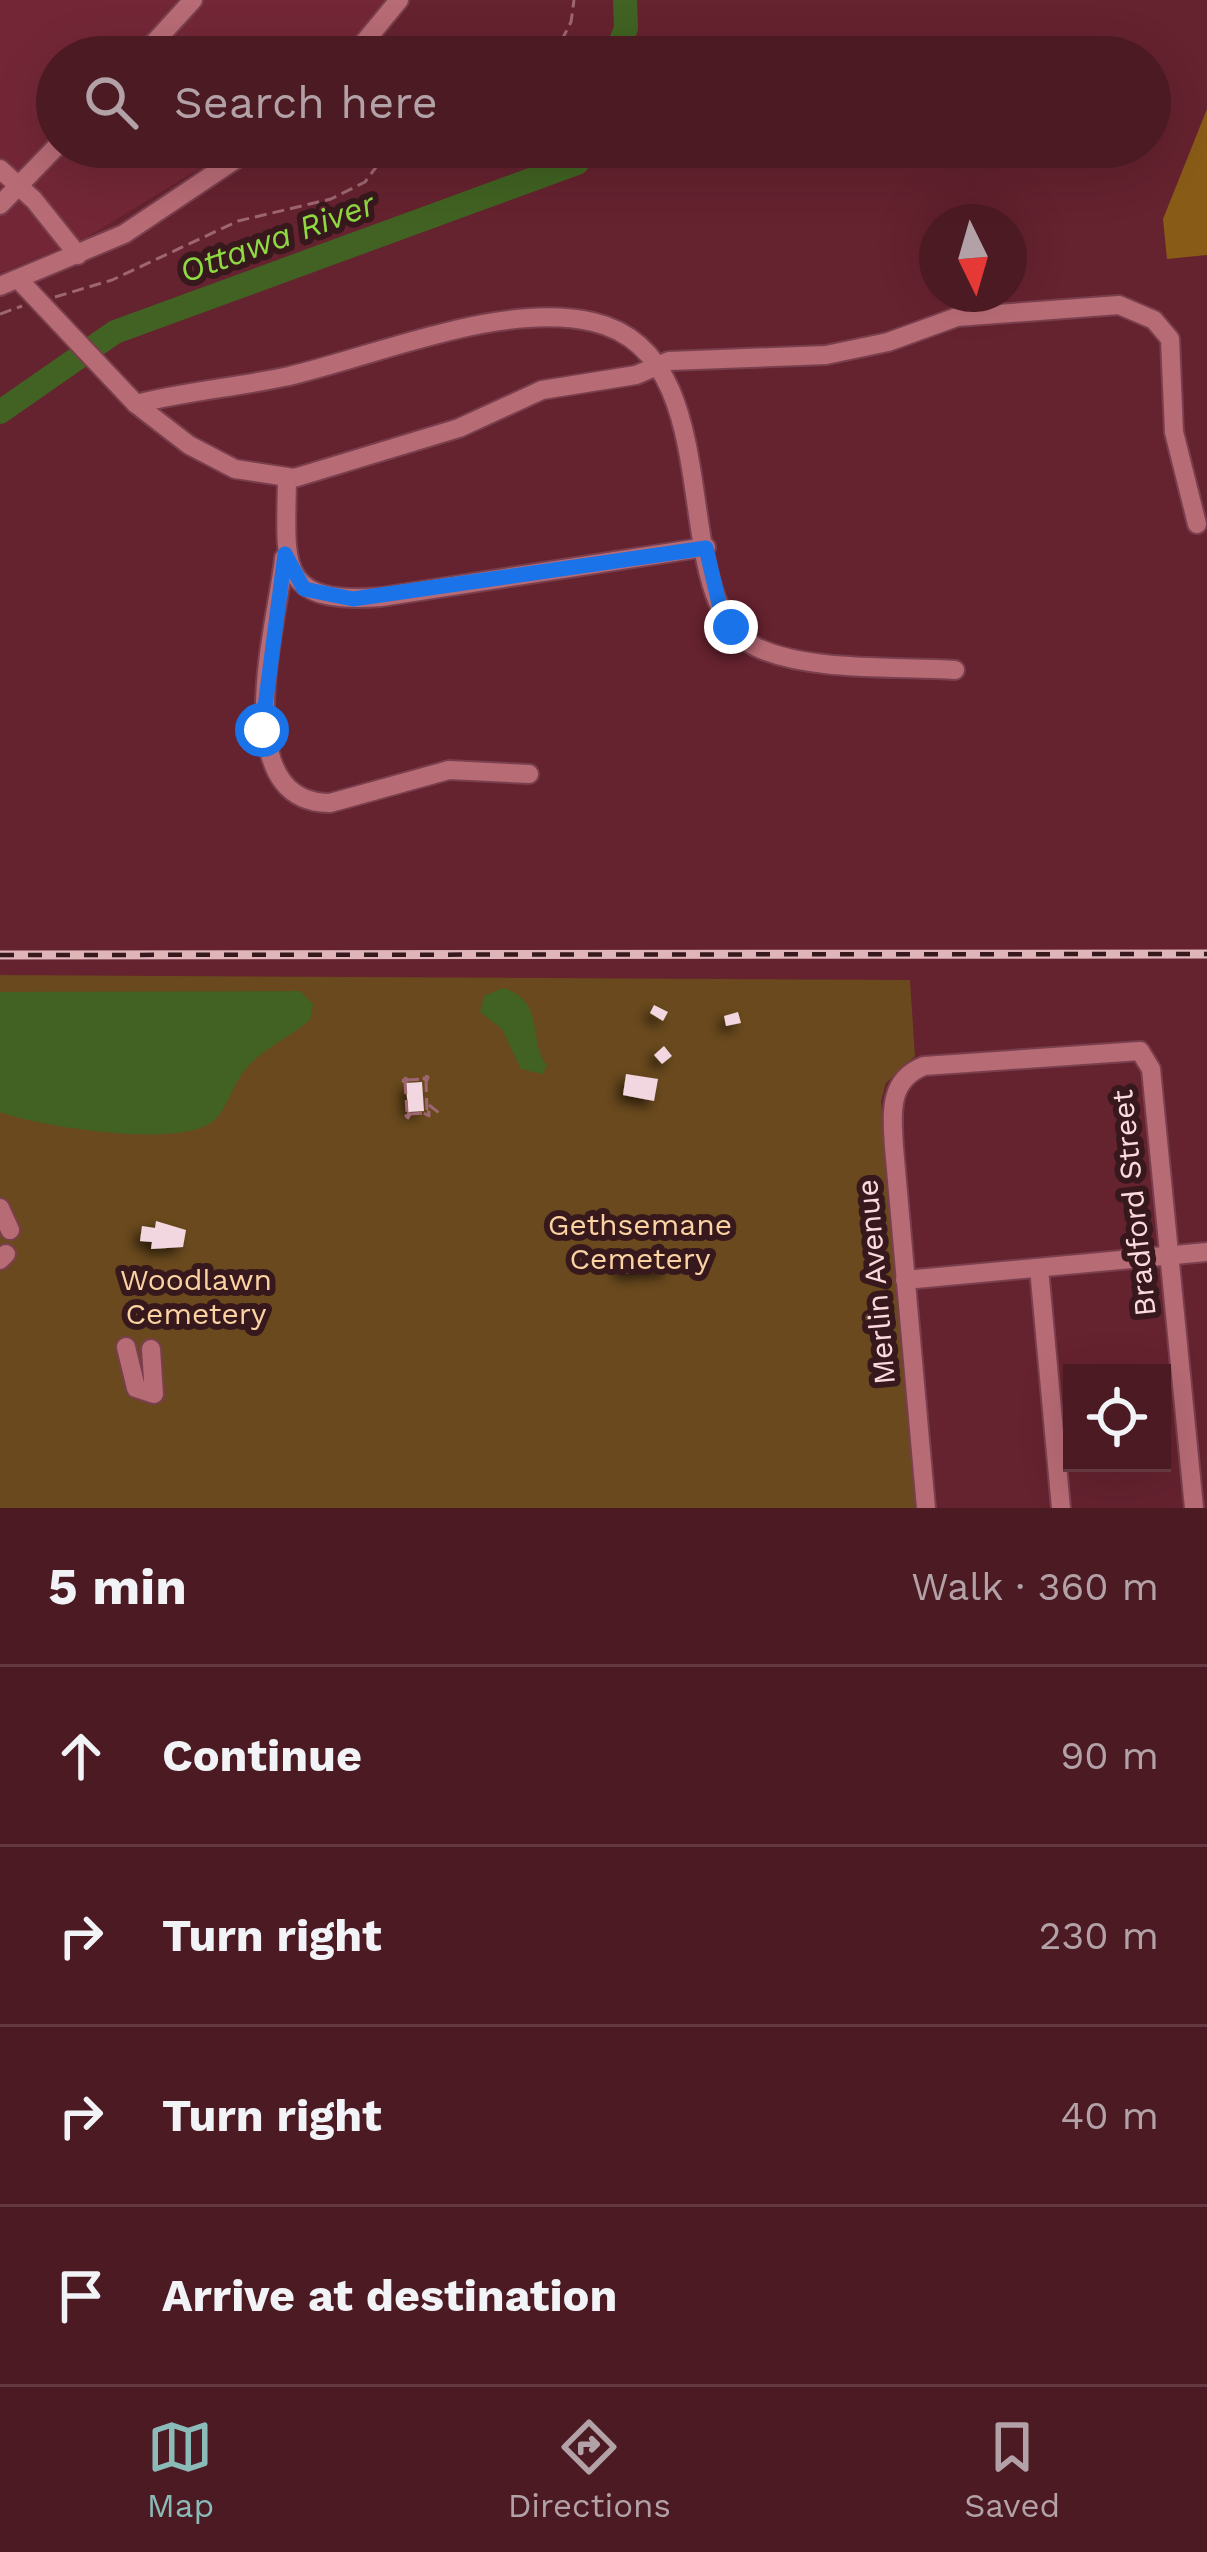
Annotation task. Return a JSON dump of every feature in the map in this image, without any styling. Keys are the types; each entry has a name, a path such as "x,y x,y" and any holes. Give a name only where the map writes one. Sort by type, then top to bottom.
{"street":[{"path":"160,36 193,0"},
{"path":"369,36 399,0"},
{"path":"0,205 36,168"},
{"path":"10,283 124,233 222,168"},
{"path":"0,169 78,255"},
{"path":"10,283 38,302 110,380 164,429 224,463 258,476 287,478 459,428 542,390 669,361 826,355 888,342 956,316 1119,305 1154,320 1170,339 1174,432 1197,524"},
{"path":"136,404 269,380 473,328 542,318 610,326 655,367 678,406 721,612 752,645 801,661 955,670"},
{"path":"287,478 285,554 262,730 270,763 288,785 316,803 449,770 529,774"},
{"path":"285,554 304,589 353,599 706,548"},
{"name":"Merlin Avenue","path":"926,1508 892,1114 904,1076 924,1066 1131,1051"},
{"name":"Bradford Street","path":"1131,1051 1146,1052 1150,1059 1194,1508"},
{"path":"0,1208 10,1230"},
{"path":"904,1280 1207,1252"},
{"path":"1039,1268 1061,1508"},
{"path":"126,1347 136,1388 154,1394 152,1349"}],"path":[{"path":"564,36 574,0"},
{"path":"0,314 112,280 238,221 332,199 365,182 375,168"},
{"path":"427,1110 425,1080 406,1081 408,1114 427,1110 438,1106 443,1116"}],"shaded area":[{"path":"0,0 387,0 355,36 36,36 36,168 200,168 87,237 0,273"},
{"path":"1207,109 1207,255 1167,259 1163,219"},
{"path":"503,988 517,994 531,1012 547,1065 543,1074 521,1069 502,1029 480,1012 484,996"},
{"path":"300,991 313,1004 310,1020 251,1063 209,1124 191,1131 137,1134 74,1128 0,1112 0,992"}],"green space":[{"path":"0,975 910,980 915,1056 886,1083 881,1101 918,1508 0,1508"}],"building":[{"path":"654,1005 668,1012 663,1021 650,1013"},
{"path":"738,1012 741,1023 726,1026 724,1016"},
{"path":"664,1046 672,1056 662,1064 654,1055"},
{"path":"626,1074 658,1079 654,1101 623,1095"},
{"path":"422,1082 424,1111 408,1112 406,1083"},
{"path":"156,1221 186,1230 183,1247 151,1249 152,1242 140,1241 142,1226 155,1228"},
{"path":"668,1253 669,1271 621,1274 619,1256"}],"waterway":[{"name":"Ottawa River","path":"623,36 625,0"},
{"name":"Ottawa River","path":"0,412 115,332 563,168"}],"railway":[{"path":"0,955 1207,954"}],"route":[{"path":"262,730 285,554 304,589 353,599 706,548 721,612 731,627"}],"park label":[{"name":"Gethsemane Cemetery","path":"640,1242"},
{"name":"Woodlawn Cemetery","path":"196,1297"}]}
